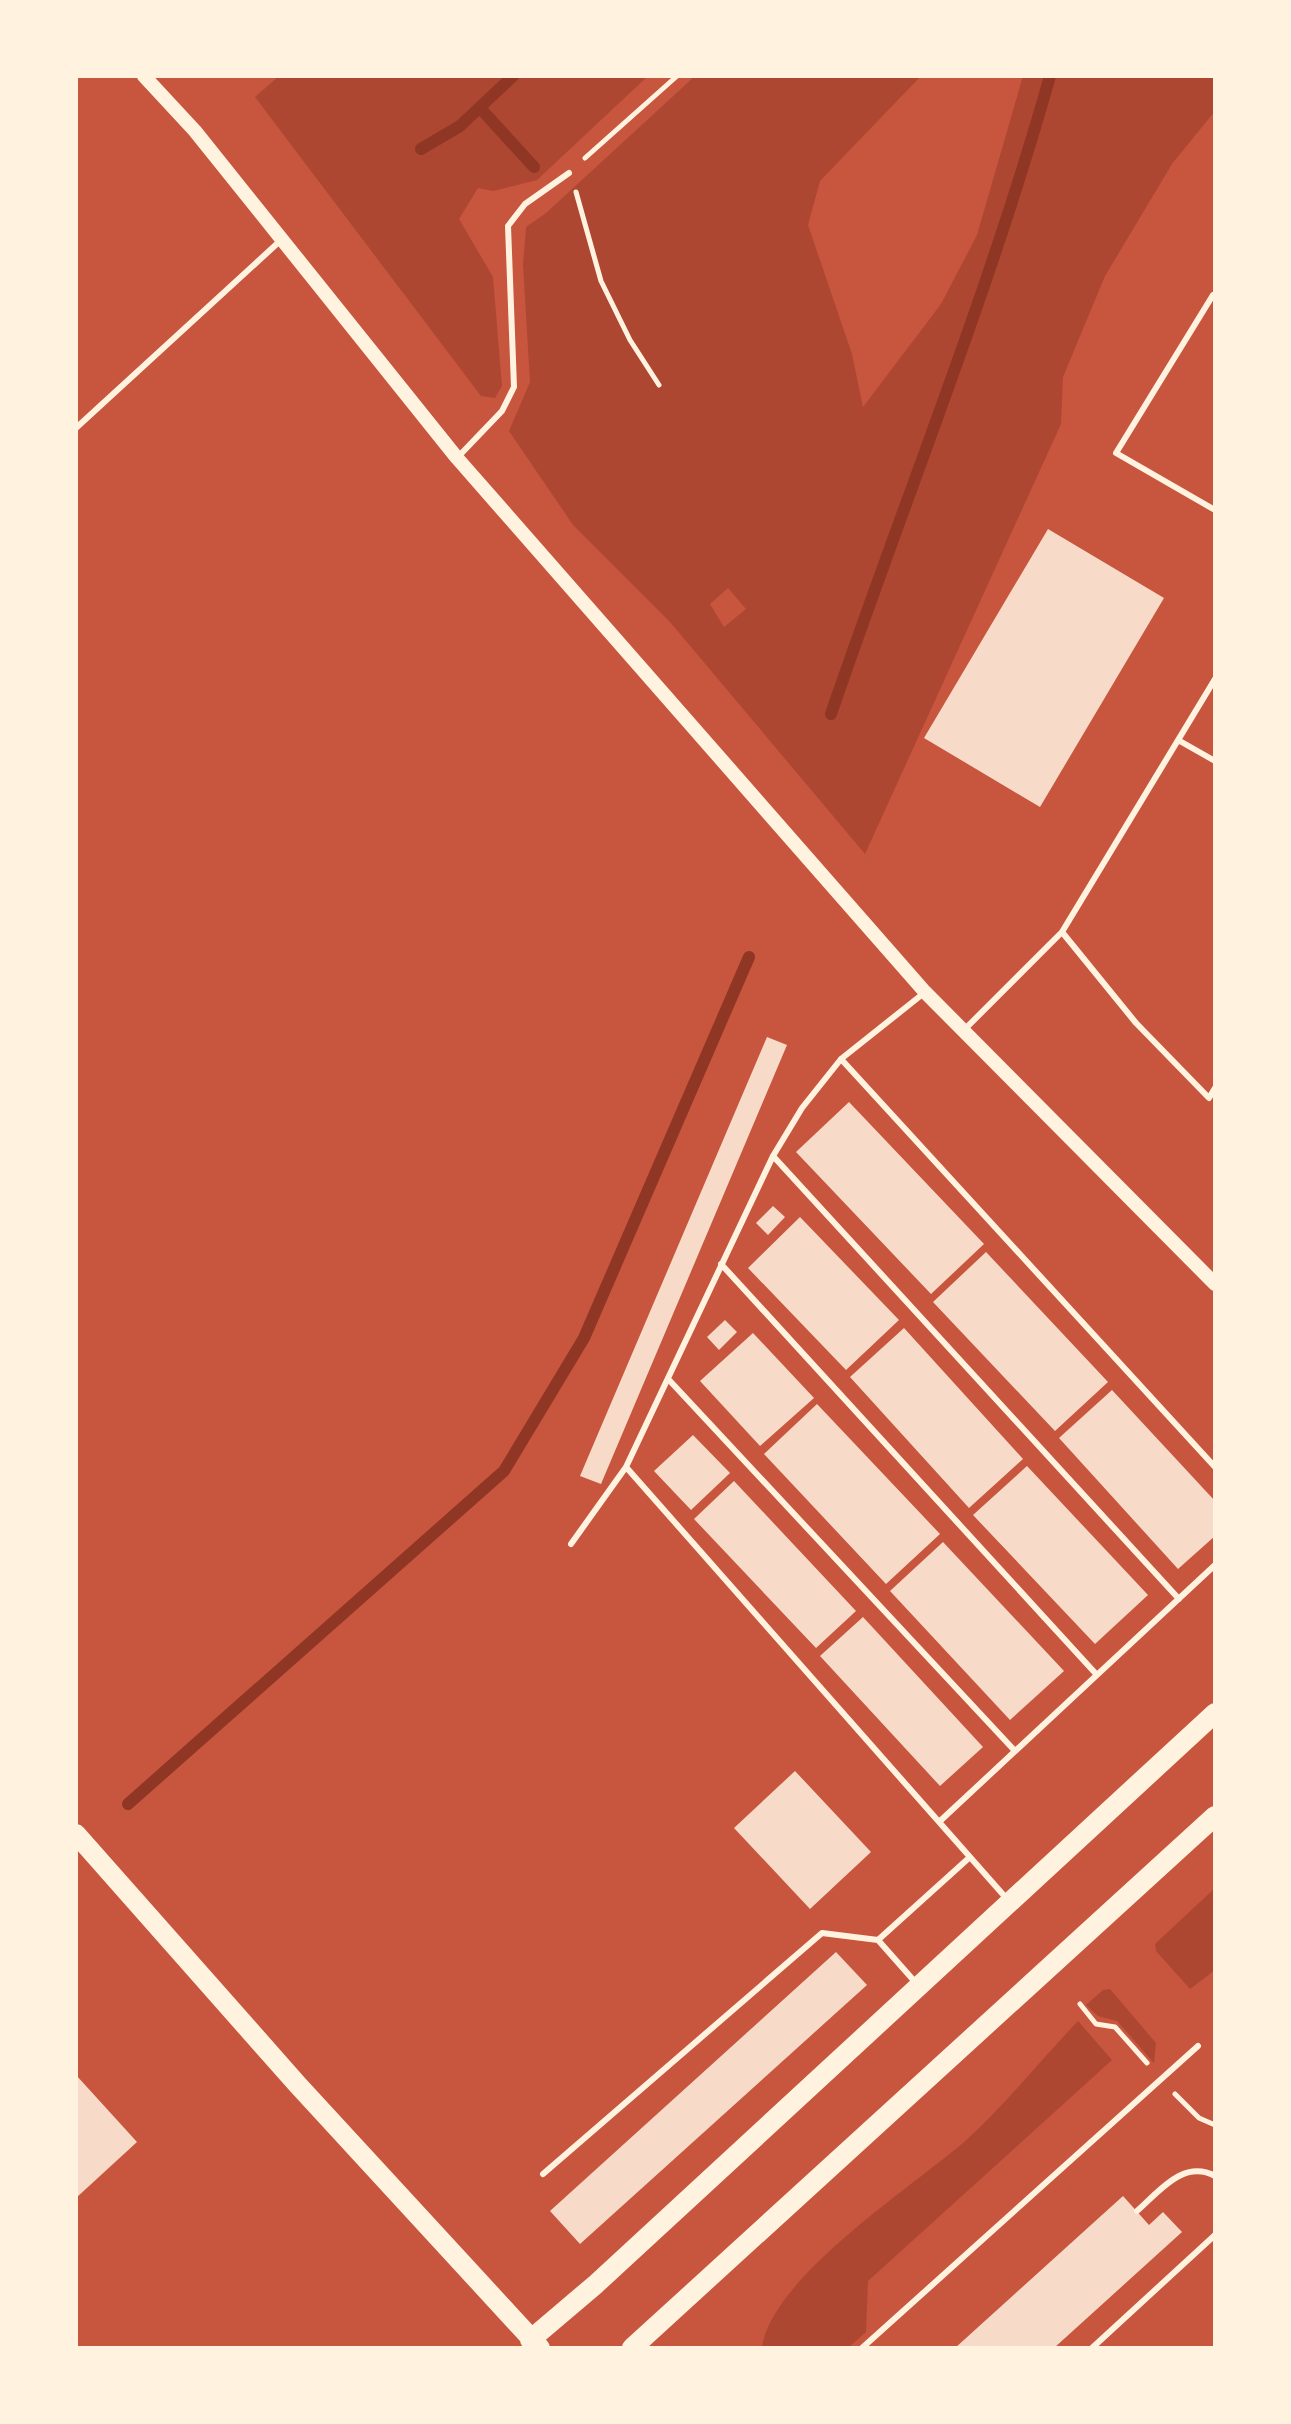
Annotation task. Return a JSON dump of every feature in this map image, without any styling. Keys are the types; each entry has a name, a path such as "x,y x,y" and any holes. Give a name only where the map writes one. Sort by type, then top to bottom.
{"main road":[{"path":"76,1834 535,2344 596,2284 1215,1713"},
{"path":"632,2348 1215,1816"}],"street":[{"path":"144,76 195,131 457,458 925,992 961,1032 1215,1284"}],"lane":[{"path":"457,458 502,411 514,387 508,226 525,204 569,173"},
{"path":"76,428 282,240"},
{"path":"1215,298 1213,295 1116,453 1215,510"},
{"path":"961,1032 1062,932 1215,679"},
{"path":"1178,740 1215,761"},
{"path":"1062,932 1136,1023 1209,1098 1215,1088"},
{"path":"571,1544 626,1467 670,1381 773,1156 802,1108 841,1059 925,992"},
{"path":"841,1059 1215,1467"},
{"path":"773,1156 1179,1599"},
{"path":"721,1264 1097,1675"},
{"path":"670,1381 1015,1751"},
{"path":"626,1467 1010,1902"},
{"path":"939,1822 1215,1565"},
{"path":"878,1940 970,1857"},
{"path":"543,2174 822,1933 878,1940 919,1986"},
{"path":"862,2348 1198,2046"},
{"path":"1137,2211 1176,2176 1193,2170 1215,2176"},
{"path":"1092,2348 1215,2235"}],"path":[{"path":"659,385 630,340 601,281 584,211 569,173 677,76"}],"shaded area":[{"path":"279,76 648,76 537,180 493,191 478,188 459,219 493,277 502,386 495,398 481,396 255,97"},
{"path":"695,76 921,76 820,181 808,225 852,354 863,407 941,304 977,235 1023,76 1215,76 1215,111 1172,164 1105,276 1063,377 1061,424 865,854 670,622 573,525 509,431 530,382 523,265 526,227 546,213","holes":["728,588 746,609 724,627 710,604"]},
{"path":"1215,1888 1215,1970 1190,1989 1156,1951 1155,1944"},
{"path":"1110,1989 1156,2043 1154,2063 1117,2021 1098,2016 1086,2005 1103,1990"},
{"path":"1078,2021 1112,2060 868,2281 866,2332 848,2348 762,2348 771,2321 790,2293 816,2264 846,2236 964,2142"}],"building":[{"path":"1048,529 1164,598 1040,807 924,738"},
{"path":"767,1037 787,1045 601,1484 580,1476"},
{"path":"849,1102 984,1244 931,1294 796,1152"},
{"path":"773,1206 785,1217 768,1235 756,1223"},
{"path":"800,1217 899,1320 846,1370 748,1268"},
{"path":"986,1252 1108,1382 1055,1431 933,1302"},
{"path":"725,1320 737,1332 719,1350 707,1337"},
{"path":"904,1328 1023,1459 969,1508 850,1377"},
{"path":"753,1333 814,1398 760,1446 700,1381"},
{"path":"1112,1390 1215,1501 1215,1536 1178,1569 1059,1438"},
{"path":"817,1404 940,1534 886,1584 764,1454"},
{"path":"693,1435 730,1473 691,1510 654,1471"},
{"path":"1027,1466 1148,1595 1095,1644 973,1515"},
{"path":"734,1481 856,1611 816,1648 694,1519"},
{"path":"943,1542 1064,1671 1010,1720 890,1591"},
{"path":"863,1617 983,1747 940,1786 820,1656"},
{"path":"795,1771 871,1852 810,1909 734,1828"},
{"path":"836,1952 867,1985 580,2244 550,2211"},
{"path":"76,2075 137,2142 76,2198"},
{"path":"1123,2196 1149,2225 1163,2212 1182,2232 1054,2348 955,2348"}],"waterway":[{"path":"421,149 460,126 513,76"},
{"path":"831,714 973,317 1050,76"},
{"path":"481,109 534,167"},
{"path":"128,1804 504,1471 584,1338 749,957"}]}
